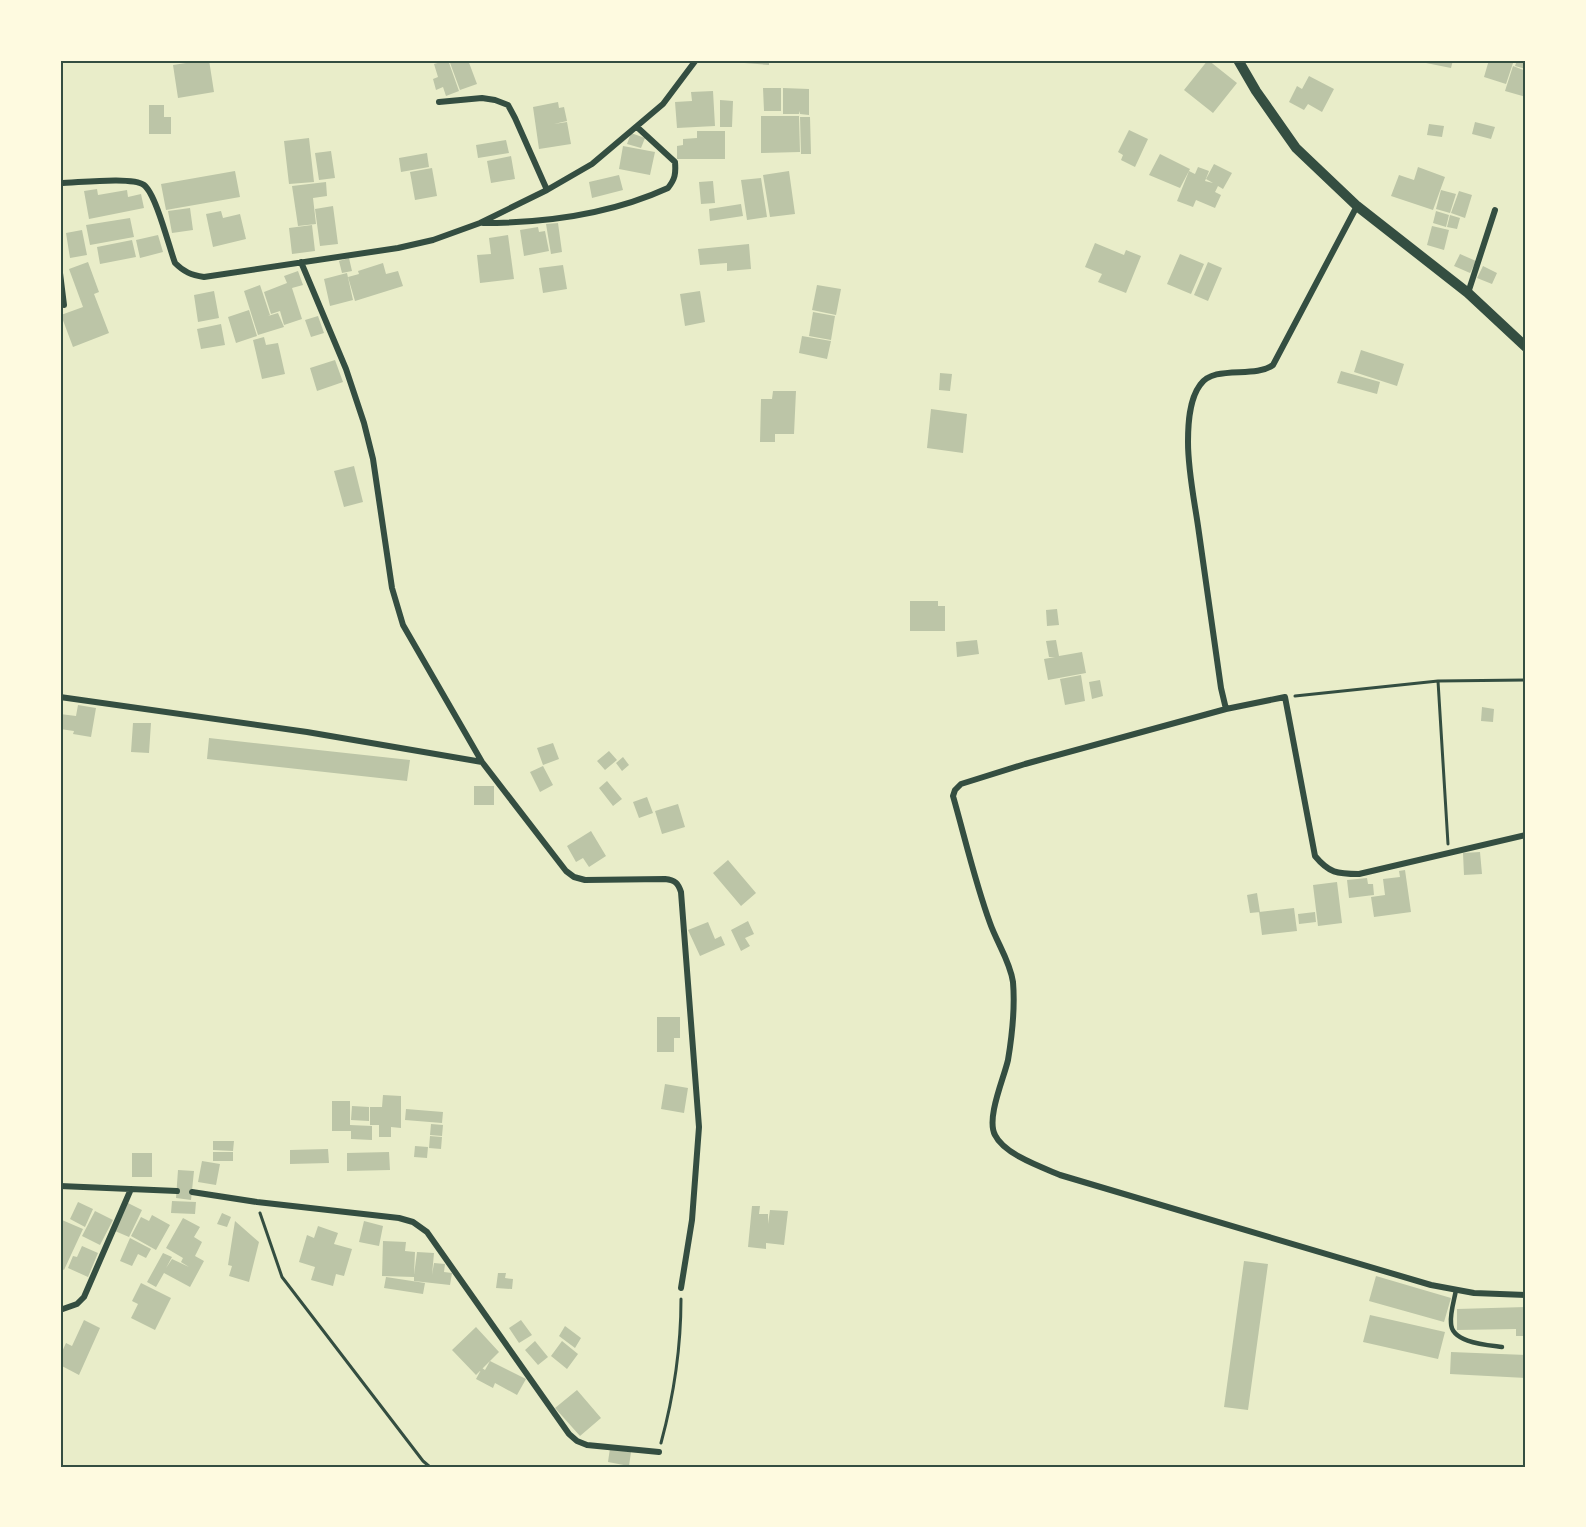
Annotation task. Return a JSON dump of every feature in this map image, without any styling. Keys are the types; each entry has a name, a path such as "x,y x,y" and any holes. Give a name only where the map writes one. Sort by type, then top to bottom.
{"street":[{"path":"60,183 125,180 143,184 151,194 175,263 183,271 194,276 204,277 398,248 433,240 480,223 547,190 592,164 663,104 696,60"},
{"path":"1238,60 1256,92 1296,148 1357,206 1468,293 1526,346"},
{"path":"439,102 482,98 508,105 547,190"},
{"path":"480,223 523,223 558,219 612,207 668,188 674,181 675,162 638,127"},
{"path":"1226,710 1189,462 1189,420 1193,401 1206,378 1219,374 1260,371 1273,365 1357,206"},
{"path":"1468,293 1496,210"},
{"path":"301,262 346,369 363,423 373,459 392,588 403,625 482,762 566,871 574,877 585,880 674,880 681,892 699,1127 692,1220 681,1288"},
{"path":"60,273 64,305"},
{"path":"60,697 307,732 482,762"},
{"path":"1526,835 1449,855 1359,874 1340,874 1325,867 1315,856 1285,697 1226,710 1025,764 960,784 953,796 990,924 1004,954 1012,982 1009,1050 993,1118 994,1134 1003,1145 1028,1162 1060,1175 1390,1275 1456,1290 1499,1295 1526,1295"},
{"path":"60,1186 177,1191"},
{"path":"60,1310 77,1304 84,1297 131,1189"},
{"path":"192,1192 257,1202 399,1218 413,1222 427,1232 569,1434 577,1441 587,1445 659,1452"}],"lane":[{"path":"1456,1290 1450,1324 1455,1335 1469,1342 1502,1347"}],"path":[{"path":"1285,697 1438,681 1526,680"},
{"path":"1438,681 1449,855"},
{"path":"257,1202 282,1278 423,1461 430,1467"},
{"path":"659,1452 669,1412 681,1339 681,1288"}],"building":[{"path":"186,60 209,60 214,92 178,98 173,65 186,63"},
{"path":"448,60 459,91 446,96 443,87 436,90 433,79 438,77 434,64"},
{"path":"449,60 468,60 477,84 460,90"},
{"path":"731,60 769,60 769,65 731,62"},
{"path":"1208,60 1237,83 1213,113 1184,90"},
{"path":"1427,60 1453,60 1451,68 1426,63"},
{"path":"1489,60 1514,60 1506,84 1484,77"},
{"path":"1517,60 1526,60 1526,69 1515,66"},
{"path":"1513,66 1526,71 1526,97 1505,91"},
{"path":"1309,76 1334,89 1322,112 1308,104 1304,110 1289,102 1297,86 1302,89"},
{"path":"763,88 781,88 781,111 764,111"},
{"path":"783,88 809,89 809,115 800,114 800,111 799,114 783,114"},
{"path":"713,91 715,126 677,128 675,102 692,101 691,92"},
{"path":"720,100 733,101 732,127 720,127"},
{"path":"558,102 559,108 564,107 567,121 554,124 567,122 571,144 539,149 533,107"},
{"path":"149,105 164,105 164,117 171,117 171,134 149,134"},
{"path":"761,116 799,116 800,152 761,153"},
{"path":"800,117 810,117 811,154 801,154"},
{"path":"1475,122 1495,127 1491,139 1472,134"},
{"path":"1429,124 1444,126 1442,137 1427,135"},
{"path":"1129,130 1148,139 1135,167 1121,160 1123,155 1118,152"},
{"path":"697,131 725,131 725,159 677,159 677,146 683,145 683,139 697,138"},
{"path":"631,133 645,138 641,148 627,144"},
{"path":"309,138 314,182 289,184 284,141"},
{"path":"506,140 509,153 478,158 476,145"},
{"path":"623,146 655,152 650,175 619,169"},
{"path":"331,151 335,178 319,180 315,153"},
{"path":"427,153 429,167 401,172 399,158"},
{"path":"1160,154 1190,169 1180,188 1149,175"},
{"path":"511,156 515,179 491,183 487,161"},
{"path":"1214,164 1232,173 1223,189 1218,186 1215,192 1221,195 1215,208 1196,200 1193,207 1177,201 1189,171 1195,174 1198,167 1209,171 1205,181 1213,183 1206,179"},
{"path":"1418,167 1445,177 1433,210 1391,196 1399,175 1414,180"},
{"path":"432,168 437,196 415,200 410,172"},
{"path":"235,171 240,197 166,210 161,184"},
{"path":"789,171 795,214 770,217 763,175"},
{"path":"619,175 623,190 592,198 589,182"},
{"path":"761,178 767,217 747,220 741,180"},
{"path":"713,181 715,203 701,204 699,182"},
{"path":"326,182 327,196 313,198 316,224 298,226 292,186"},
{"path":"97,189 98,195 127,190 128,197 141,194 144,208 89,219 84,191"},
{"path":"1441,190 1456,194 1450,213 1436,209"},
{"path":"1459,191 1472,195 1465,218 1451,213"},
{"path":"741,204 743,216 710,221 709,209"},
{"path":"333,206 338,244 320,246 315,209"},
{"path":"190,208 193,230 172,233 168,211"},
{"path":"221,211 223,218 240,214 246,239 213,247 206,214"},
{"path":"1436,211 1449,215 1446,227 1433,223"},
{"path":"1450,215 1460,218 1457,229 1447,227"},
{"path":"130,218 134,237 90,245 86,225"},
{"path":"558,223 562,252 551,254 546,224"},
{"path":"312,225 315,251 292,254 289,228"},
{"path":"1432,226 1449,230 1444,250 1427,245"},
{"path":"538,227 539,232 545,231 549,251 524,256 520,230"},
{"path":"82,230 87,255 70,258 66,233"},
{"path":"158,235 163,252 140,258 136,240"},
{"path":"508,235 514,279 480,283 477,255 491,254 489,238"},
{"path":"132,240 136,257 100,264 97,247"},
{"path":"1095,243 1124,255 1126,250 1141,256 1126,293 1098,282 1102,274 1085,267"},
{"path":"749,244 751,269 727,271 727,263 700,265 698,249"},
{"path":"1180,254 1204,264 1191,294 1167,284"},
{"path":"1460,254 1476,261 1470,273 1454,266"},
{"path":"349,258 352,271 342,273 339,261"},
{"path":"88,262 99,292 94,294 109,333 73,347 61,315 83,307 69,269"},
{"path":"1208,262 1222,268 1208,301 1194,295"},
{"path":"383,263 386,274 398,271 403,286 355,301 348,277 359,274 358,271"},
{"path":"563,265 567,289 543,293 539,268"},
{"path":"1483,266 1497,273 1492,284 1477,278"},
{"path":"298,271 303,285 292,288 302,319 284,325 280,311 271,314 264,292 287,283 284,276"},
{"path":"347,273 353,300 330,306 324,279"},
{"path":"260,285 270,315 268,316 278,313 284,327 258,335 244,291"},
{"path":"817,285 841,289 836,315 812,310"},
{"path":"214,291 219,318 198,322 194,295"},
{"path":"700,291 705,322 685,326 680,294"},
{"path":"249,310 257,336 236,343 228,317"},
{"path":"813,312 835,316 831,340 809,336"},
{"path":"318,316 324,333 311,337 305,320"},
{"path":"221,324 225,345 201,349 197,329"},
{"path":"802,336 831,341 827,359 799,353"},
{"path":"264,337 266,345 278,343 285,374 262,379 253,340"},
{"path":"1361,350 1404,364 1397,386 1354,372"},
{"path":"335,360 343,382 317,391 310,368"},
{"path":"1341,371 1380,382 1377,394 1337,383"},
{"path":"940,373 952,374 950,391 939,390"},
{"path":"773,391 796,391 794,434 775,434 775,442 760,442 761,399 772,399"},
{"path":"931,409 967,414 963,453 927,448"},
{"path":"354,466 363,502 344,507 334,471"},
{"path":"910,601 938,601 938,606 945,606 945,631 910,631"},
{"path":"1057,609 1059,625 1047,626 1046,610"},
{"path":"977,640 979,654 957,657 956,642"},
{"path":"1056,640 1059,656 1082,652 1086,673 1048,680 1044,659 1055,657 1049,657 1046,641"},
{"path":"1081,675 1085,701 1065,705 1060,679"},
{"path":"1100,680 1103,696 1092,699 1089,682"},
{"path":"78,705 96,708 91,737 60,729 60,714 76,716"},
{"path":"1482,707 1494,709 1493,722 1481,721"},
{"path":"133,723 151,723 149,753 131,752"},
{"path":"209,738 410,760 407,781 207,759"},
{"path":"553,743 559,759 543,765 537,748"},
{"path":"609,751 617,760 605,770 597,761"},
{"path":"623,757 629,765 622,771 616,763"},
{"path":"543,766 553,785 540,792 530,772"},
{"path":"607,781 622,799 613,806 599,788"},
{"path":"474,786 494,786 494,805 474,805"},
{"path":"647,797 653,813 639,818 633,802"},
{"path":"678,804 685,827 662,834 655,811"},
{"path":"591,831 606,856 589,867 583,858 576,862 567,846"},
{"path":"1480,852 1482,874 1464,875 1463,853"},
{"path":"728,860 756,893 741,906 713,873"},
{"path":"1405,870 1411,912 1374,917 1371,897 1385,895 1383,879 1400,877 1399,871"},
{"path":"1367,878 1368,884 1373,884 1374,895 1349,898 1347,880"},
{"path":"1337,882 1342,923 1318,926 1313,885"},
{"path":"1257,893 1260,912 1250,913 1247,895"},
{"path":"1294,908 1297,931 1262,935 1259,912"},
{"path":"1315,912 1316,922 1299,924 1298,914"},
{"path":"748,921 754,934 745,938 750,946 741,951 731,930"},
{"path":"708,922 715,939 721,936 725,945 700,956 688,930"},
{"path":"657,1017 680,1017 680,1038 674,1038 674,1052 657,1052"},
{"path":"665,1084 688,1088 684,1113 661,1109"},
{"path":"383,1095 401,1096 401,1128 391,1127 391,1137 379,1137 379,1125 370,1125 370,1107 382,1107"},
{"path":"332,1101 350,1101 350,1125 372,1126 372,1140 351,1139 351,1131 332,1131"},
{"path":"352,1106 369,1107 369,1121 351,1120"},
{"path":"406,1109 443,1112 442,1123 405,1120"},
{"path":"431,1124 443,1125 442,1136 430,1135"},
{"path":"430,1136 442,1137 441,1149 429,1148"},
{"path":"213,1141 234,1141 233,1151 213,1150"},
{"path":"415,1146 428,1147 427,1158 414,1157"},
{"path":"328,1149 329,1163 290,1164 290,1150"},
{"path":"213,1152 233,1152 233,1161 213,1161"},
{"path":"389,1152 390,1170 347,1171 347,1153"},
{"path":"132,1153 152,1153 152,1177 132,1177"},
{"path":"202,1161 220,1164 216,1185 198,1182"},
{"path":"178,1170 194,1171 191,1200 176,1198"},
{"path":"172,1201 196,1202 195,1214 171,1213"},
{"path":"78,1202 93,1209 85,1227 70,1219"},
{"path":"128,1203 142,1210 129,1237 115,1231"},
{"path":"752,1206 760,1206 759,1214 768,1214 768,1224 770,1210 788,1211 784,1245 766,1243 766,1249 748,1247"},
{"path":"95,1211 113,1220 100,1245 82,1236"},
{"path":"222,1213 231,1217 227,1227 217,1224"},
{"path":"152,1215 170,1225 156,1250 131,1236 141,1217 149,1221"},
{"path":"183,1218 200,1227 194,1237 202,1242 195,1256 204,1261 190,1287 164,1273 156,1287 147,1282 163,1253 172,1257 166,1268 172,1259 189,1267 181,1262 183,1258 166,1248"},
{"path":"62,1220 83,1229 64,1270 60,1268 60,1224"},
{"path":"235,1221 259,1242 249,1282 229,1276 232,1266 228,1265"},
{"path":"364,1221 383,1226 379,1246 359,1242"},
{"path":"318,1226 338,1233 334,1244 352,1249 344,1276 336,1274 333,1286 311,1280 315,1267 299,1262 307,1235 314,1238"},
{"path":"130,1238 151,1249 146,1258 138,1254 132,1266 120,1261"},
{"path":"383,1241 406,1242 405,1251 415,1252 414,1275 417,1252 434,1253 432,1275 434,1263 445,1264 444,1272 452,1273 450,1285 414,1281 414,1277 382,1276"},
{"path":"82,1246 98,1253 88,1277 68,1268 73,1256 77,1257"},
{"path":"1244,1261 1268,1264 1248,1410 1224,1407"},
{"path":"498,1273 506,1273 505,1278 513,1279 512,1289 496,1288"},
{"path":"1376,1276 1451,1298 1444,1322 1369,1301"},
{"path":"386,1277 425,1283 423,1294 384,1288"},
{"path":"141,1283 171,1298 155,1330 131,1318 138,1304 132,1301"},
{"path":"1526,1307 1526,1336 1516,1336 1516,1329 1457,1330 1457,1309"},
{"path":"1370,1315 1445,1332 1438,1359 1363,1342"},
{"path":"84,1320 100,1328 79,1375 60,1365 60,1356 66,1343 72,1346"},
{"path":"521,1320 532,1335 519,1343 509,1328"},
{"path":"565,1326 581,1338 575,1348 559,1336"},
{"path":"476,1327 499,1352 476,1375 452,1350"},
{"path":"535,1341 548,1357 538,1365 525,1350"},
{"path":"562,1341 578,1354 567,1369 551,1356"},
{"path":"1451,1352 1526,1355 1526,1378 1450,1374"},
{"path":"490,1361 526,1379 517,1395 495,1383 493,1388 476,1379 482,1368 485,1370"},
{"path":"577,1390 601,1418 580,1436 555,1408"},
{"path":"610,1448 631,1452 629,1466 608,1462"}]}
